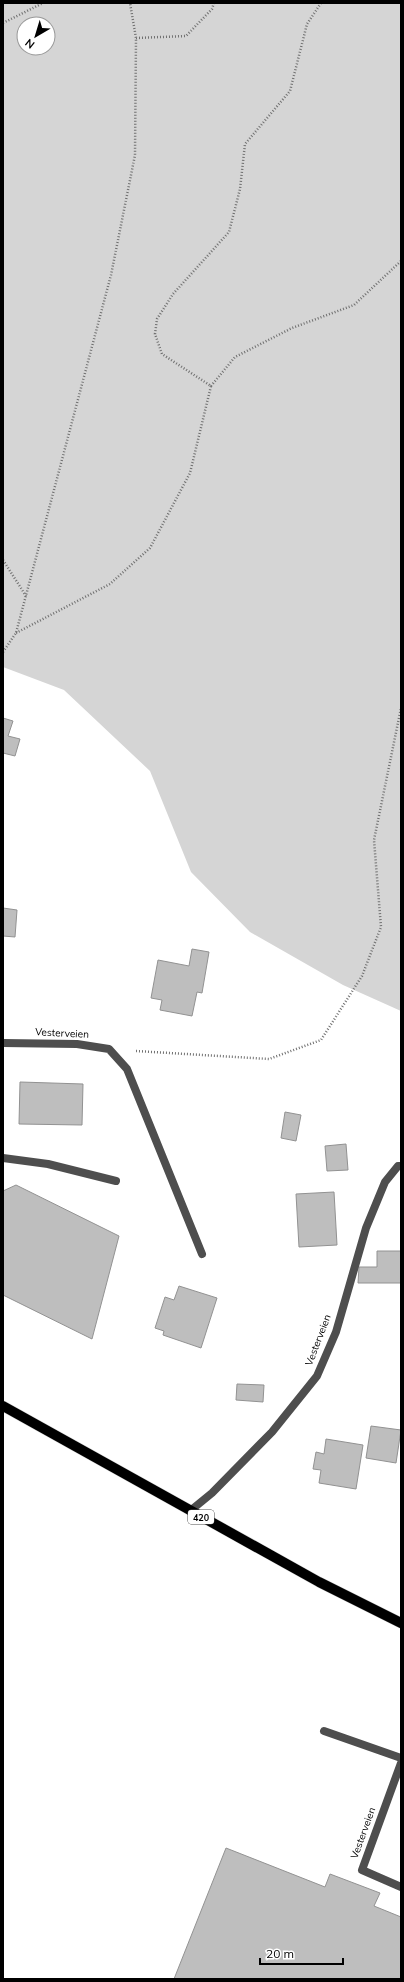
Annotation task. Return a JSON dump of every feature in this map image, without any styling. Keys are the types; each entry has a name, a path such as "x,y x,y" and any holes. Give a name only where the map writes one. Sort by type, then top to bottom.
{"main road":[{"name":"420","path":"3,1406 319,1582 401,1623"}],"street":[{"name":"Vesterveien","path":"3,1043 77,1044 110,1049"},
{"path":"110,1049 127,1069 202,1254"},
{"path":"3,1158 48,1164 116,1181"},
{"name":"Vesterveien","path":"190,1511 212,1493 272,1432 317,1376 336,1332 366,1228 385,1182 398,1166 401,1166"},
{"path":"324,1731 401,1758"},
{"name":"Vesterveien","path":"401,1763 362,1870 401,1887"}],"path":[{"path":"3,22 43,3"},
{"path":"3,652 16,633 26,596 111,275 136,155 136,38 130,3"},
{"path":"136,38 186,36 212,9 214,3"},
{"path":"211,386 162,354 155,334 157,319 173,294 229,232 240,189 245,144 290,91 307,24 321,3"},
{"path":"16,633 110,584 150,548 190,473 211,386 235,357 292,328 354,305 401,261"},
{"path":"3,560 26,596"},
{"path":"110,1049 268,1059 321,1040 362,976 381,927 374,840 401,708"}],"shaded area":[{"path":"3,3 401,3 401,1011 343,985 250,932 191,872 150,771 64,690 3,667"}],"building":[{"path":"3,718 13,721 8,736 20,739 15,756 3,753"},
{"path":"3,908 17,910 15,937 3,936"},
{"path":"192,949 209,952 202,993 197,992 192,1016 160,1010 162,1000 151,998 158,960 189,966"},
{"path":"20,1082 83,1084 82,1125 19,1124"},
{"path":"285,1112 301,1115 296,1141 281,1138"},
{"path":"346,1144 348,1170 327,1171 325,1146"},
{"path":"16,1185 119,1236 92,1339 3,1295 3,1191"},
{"path":"334,1192 337,1245 299,1247 296,1194"},
{"path":"377,1251 401,1251 401,1283 358,1283 359,1267 377,1267"},
{"path":"179,1286 217,1298 201,1348 163,1335 164,1331 155,1328 165,1297 174,1300"},
{"path":"237,1384 264,1385 263,1402 236,1400"},
{"path":"371,1426 401,1430 396,1463 366,1458"},
{"path":"326,1439 363,1445 356,1489 319,1483 321,1470 313,1469 316,1452 324,1454"},
{"path":"226,1848 325,1887 330,1874 380,1893 374,1906 401,1917 401,1979 174,1979"}]}
